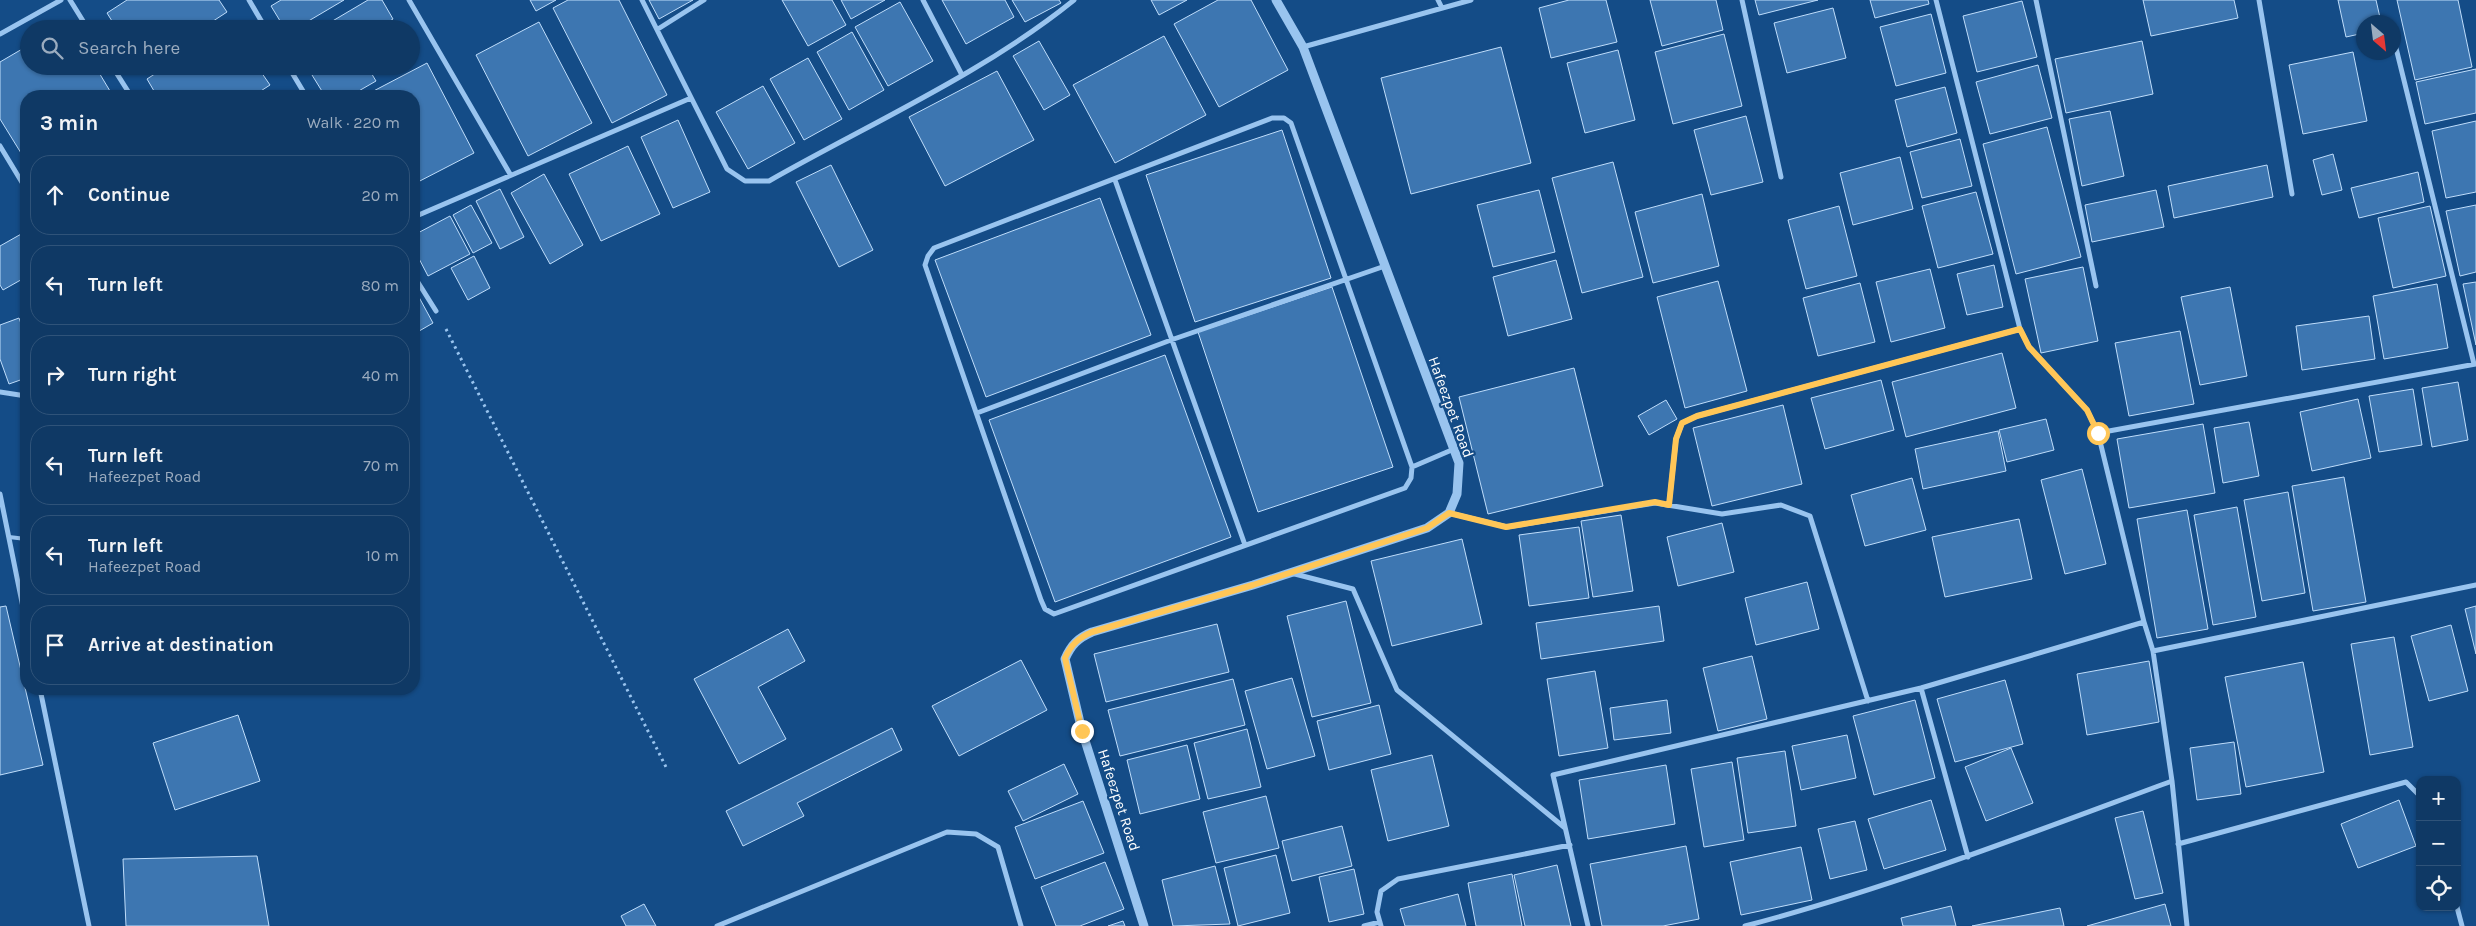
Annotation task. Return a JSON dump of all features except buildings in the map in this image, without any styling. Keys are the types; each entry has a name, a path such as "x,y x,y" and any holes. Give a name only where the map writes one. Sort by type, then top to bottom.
{"street":[{"path":"25,20 61,0"},
{"path":"70,0 82,20"},
{"path":"250,0 261,20"},
{"path":"409,0 510,174"},
{"path":"642,0 727,169 745,181 768,181 962,75 1047,22 1074,0"},
{"path":"658,29 704,0"},
{"path":"923,0 962,75"},
{"name":"Hafeezpet Road","path":"1144,926 1082,731 1065,658 1070,648 1080,638 1092,632 1291,573 1427,528 1449,513 1457,494 1459,463 1454,449 1303,47 1276,0"},
{"path":"1438,0 1442,8"},
{"path":"1303,47 1471,0"},
{"path":"1742,0 1781,177"},
{"path":"1936,0 2020,329 2029,347 2087,410 2098,433 2144,622 2153,651 2172,781 2187,926"},
{"path":"2036,0 2096,286"},
{"path":"2259,0 2292,194"},
{"path":"0,34 20,23"},
{"path":"2098,433 2475,364 2399,60"},
{"path":"118,75 127,90"},
{"path":"293,75 302,90"},
{"path":"420,214 510,174 691,98"},
{"path":"1272,118 1284,118 1291,123 1348,278 1412,466 1411,478 1405,488 1054,614 1045,609 925,265 928,256 934,248 1115,180 1272,118"},
{"path":"0,146 20,180"},
{"path":"1115,180 1245,545"},
{"path":"977,413 1171,340 1384,266"},
{"path":"420,286 436,311"},
{"path":"1669,505 1676,439 1682,423 1697,416 2020,329"},
{"path":"0,392 20,395"},
{"path":"1412,466 1454,449"},
{"path":"0,494 20,592"},
{"path":"1449,513 1506,527 1655,502 1722,514 1781,505 1810,516 1868,701"},
{"path":"1291,573 1353,589 1397,690 1566,829"},
{"path":"2153,651 2476,586"},
{"path":"1588,926 1553,775 1921,688 2144,622"},
{"path":"1921,688 1968,857"},
{"path":"41,695 89,926"},
{"path":"1745,926 1819,907 1968,857 2172,781"},
{"path":"2178,844 2406,782 2416,792"},
{"path":"717,926 947,832 976,834 998,847 1021,926"},
{"path":"1364,926 1380,924 1377,912 1381,891 1398,879 1570,845"},
{"path":"2457,911 2462,926"}],"lane":[{"path":"9,537 20,539"}],"path":[{"path":"436,311 480,393 666,767"}],"route":[{"path":"1082,731 1065,658 1070,648 1080,638 1092,632 1253,585 1427,528 1449,513 1506,527 1655,502 1669,505 1676,439 1682,423 1697,416 2020,329 2029,347 2087,410 2098,433"}]}
